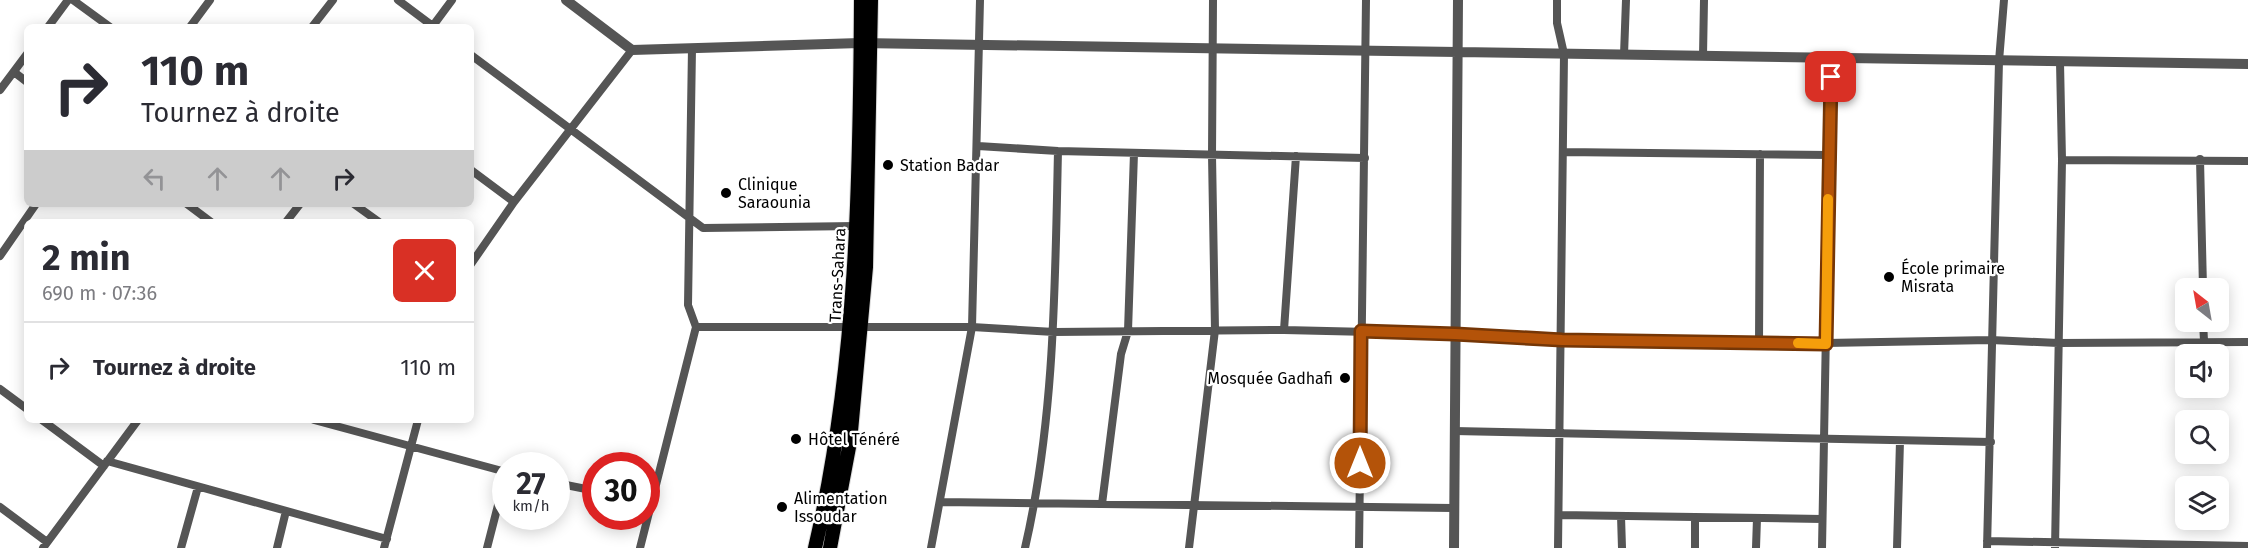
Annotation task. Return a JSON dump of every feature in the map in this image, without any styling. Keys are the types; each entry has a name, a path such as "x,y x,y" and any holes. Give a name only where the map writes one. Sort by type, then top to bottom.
{"main road":[{"name":"Trans-Sahara","path":"815,548 832,474 866,267 862,200 865,43 861,0"},
{"name":"Trans-Sahara","path":"865,43 871,0"},
{"name":"Trans-Sahara","path":"830,548 850,442 856,326 856,226 862,200"}],"street":[{"path":"50,24 68,0"},
{"path":"73,0 106,24"},
{"path":"192,24 210,0"},
{"path":"314,24 333,0"},
{"path":"398,0 429,24"},
{"path":"435,24 452,0"},
{"path":"566,0 632,50 865,43 2248,64"},
{"path":"931,548 972,327 980,0"},
{"path":"1189,548 1215,330 1212,154 1213,0"},
{"path":"1359,548 1366,0"},
{"path":"1454,548 1458,0"},
{"path":"1557,0 1557,23 1564,54 1558,548"},
{"path":"1624,55 1626,0"},
{"path":"1703,56 1704,0"},
{"path":"2004,0 1999,61 1987,544 2248,546"},
{"path":"660,461 696,327 688,306 692,48"},
{"path":"474,260 514,201 632,50"},
{"path":"474,57 704,228 856,226"},
{"path":"0,90 24,58"},
{"path":"1822,548 1831,58"},
{"path":"2055,546 2062,160 2060,62"},
{"path":"14,72 24,80"},
{"path":"978,146 1058,151 1365,158"},
{"path":"1025,548 1036,503 1054,332 1058,151"},
{"path":"1563,152 1829,155"},
{"path":"1102,504 1121,354 1128,331 1134,153"},
{"path":"1759,343 1760,154"},
{"path":"1284,330 1296,156"},
{"path":"2200,159 2203,278"},
{"path":"2062,160 2248,161"},
{"path":"474,172 514,201"},
{"path":"191,207 207,219"},
{"path":"288,219 298,207"},
{"path":"358,207 375,219"},
{"path":"0,256 24,221"},
{"path":"696,327 972,327 1054,332 1361,331 1562,340 1826,344 1991,340 2058,343 2248,342"},
{"path":"2204,332 2204,341"},
{"path":"0,389 24,407"},
{"path":"46,423 106,464 286,511 386,543 417,423"},
{"path":"0,507 45,545 136,423"},
{"path":"325,423 492,469"},
{"path":"1454,431 1991,442"},
{"path":"1897,548 1900,441"},
{"path":"181,548 198,487"},
{"path":"940,502 1453,508"},
{"path":"277,548 286,511"},
{"path":"1559,515 1822,519"},
{"path":"1622,516 1622,548"},
{"path":"1695,517 1695,548"},
{"path":"1756,548 1757,518"},
{"path":"487,548 492,528"},
{"path":"640,548 644,530"}],"slow traffic":[{"path":"1798,343 1826,344 1828,199"}],"place":[{"name":"Station Badar","path":"888,165"},
{"name":"Clinique Saraounia","path":"726,193"},
{"name":"École primaire Misrata","path":"1889,277"},
{"name":"Mosquée Gadhafi","path":"1345,378"},
{"name":"Hôtel Ténéré","path":"796,439"},
{"name":"Alimentation Issoudar","path":"782,507"}],"route":[{"path":"1360,463 1361,331 1562,340 1826,344 1831,77"}]}
